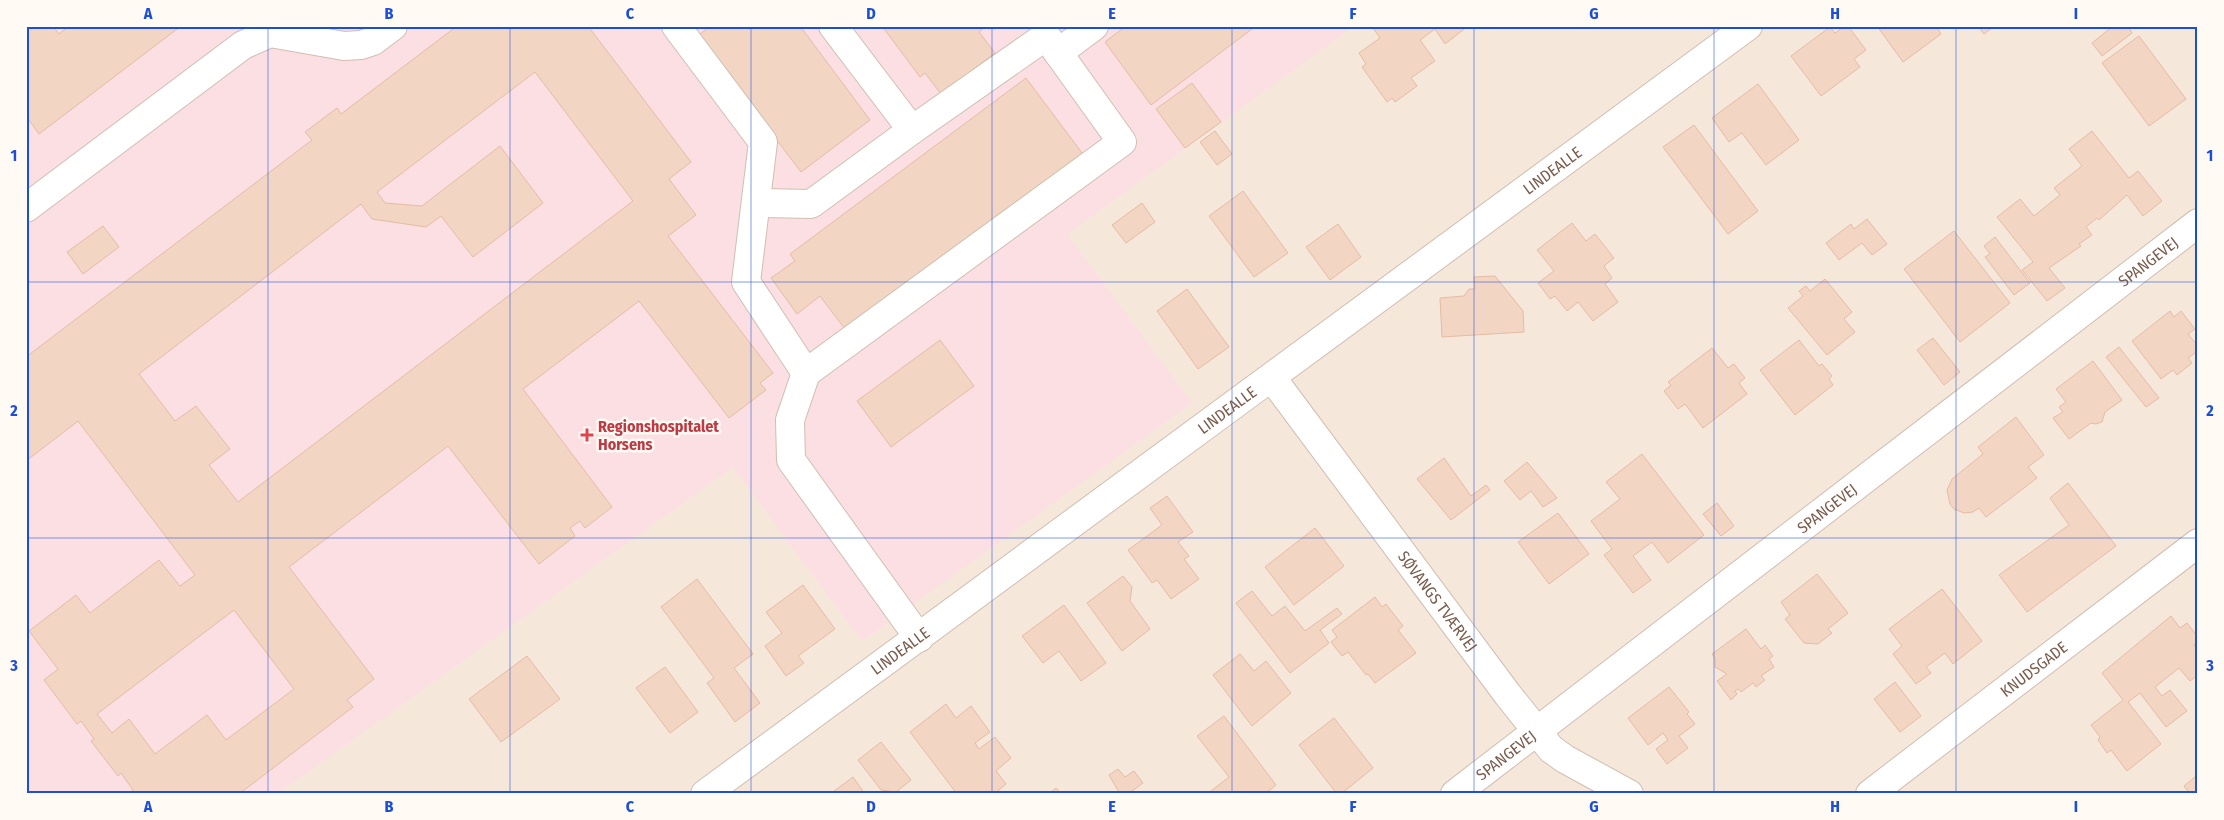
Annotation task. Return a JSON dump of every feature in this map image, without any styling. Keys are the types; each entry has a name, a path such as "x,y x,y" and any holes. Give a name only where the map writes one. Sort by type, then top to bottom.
{"street":[{"path":"26,208 237,49 274,30 344,46 361,45 373,41 393,26"},
{"path":"676,26 763,142 746,282 806,373"},
{"path":"833,26 912,130"},
{"path":"1058,53 1094,26"},
{"name":"LINDEALLE","path":"705,794 1748,26"},
{"path":"756,203 811,204 1046,36 1122,142 806,373 790,420 792,460 919,638"},
{"name":"SPANGEVEJ","path":"1455,794 1537,732 1568,705 2198,223"},
{"name":"SØVANGS TVÆRVEJ","path":"1272,378 1551,749 1564,759 1629,794"},
{"name":"KNUDSGADE","path":"1870,794 2198,543"}],"shaded area":[{"path":"26,26 2198,26 2198,794 26,794"},
{"name":"Regionshospitalet Horsens","path":"26,26 1354,26 1067,234 1192,403 862,641 733,467 277,794 26,794"}],"building":[{"path":"26,26 53,26 59,34 69,26 181,26 39,134 26,116"},
{"path":"457,26 588,26 691,162 669,179 696,215 668,236 773,373 760,383 766,390 729,418 639,301 523,389 612,507 585,528 580,521 570,528 575,536 539,564 448,446 289,567 374,679 347,700 353,707 239,794 132,794 133,790 121,773 118,776 91,741 94,739 81,721 77,724 44,680 58,669 29,631 76,595 90,613 159,560 180,586 195,575 78,421 26,461 26,357 312,140 305,132 337,108 341,114","holes":["535,72 633,201 238,502 209,465 230,449 196,406 175,421 139,374 361,204 372,219 426,227 441,216 473,257 543,203 500,146 422,206 385,203 377,192","234,610 294,689 226,740 207,715 155,754 129,719 112,733 97,714"]},
{"path":"710,26 800,26 870,120 801,172 698,36"},
{"path":"882,26 986,26 979,32 995,53 941,94 925,73 920,77"},
{"path":"1126,26 1256,26 1151,105 1105,42"},
{"path":"1375,26 1418,26 1420,29 1424,26 1468,26 1445,44 1435,29 1420,40 1435,61 1411,78 1417,86 1395,102 1392,98 1387,102 1362,67 1366,64 1359,53 1380,38 1373,28"},
{"path":"1848,26 1866,50 1854,59 1860,67 1821,96 1791,56 1830,27 1835,33"},
{"path":"1877,26 1936,26 1941,34 1903,62"},
{"path":"1978,26 1993,26 1993,27 1984,34"},
{"path":"2113,26 2128,26 2132,33 2102,56 2092,43"},
{"path":"2139,36 2186,99 2149,126 2102,63"},
{"path":"1026,78 1088,161 851,337 820,296 797,314 771,278 795,261 790,254"},
{"path":"1192,83 1221,122 1185,148 1156,109"},
{"path":"1758,84 1799,140 1766,165 1742,133 1729,142 1712,118"},
{"path":"1694,125 1758,211 1728,234 1663,147"},
{"path":"1215,131 1232,154 1217,165 1200,142"},
{"path":"2092,131 2129,178 2138,171 2162,201 2143,216 2127,195 2099,220 2097,218 2086,227 2092,235 2079,244 2081,246 2049,268 2065,288 2047,301 2022,270 2033,262 1997,217 2020,199 2034,216 2060,195 2054,188 2082,166 2069,149"},
{"path":"1243,191 1288,253 1254,277 1209,216"},
{"path":"1142,203 1155,222 1126,243 1112,225"},
{"path":"1867,219 1887,244 1872,255 1862,243 1839,260 1826,243 1851,224 1854,229"},
{"path":"1572,223 1586,241 1595,234 1614,258 1604,266 1612,278 1605,284 1618,302 1593,321 1578,302 1567,311 1555,296 1550,299 1538,283 1554,271 1537,250"},
{"path":"1338,224 1361,257 1330,280 1306,247"},
{"path":"103,226 119,247 83,274 67,252"},
{"path":"1954,231 2010,303 1960,342 1904,269"},
{"path":"1995,237 2030,283 2014,295 1985,257 1990,254 1984,246"},
{"path":"1495,276 1523,311 1524,332 1442,337 1440,298 1464,296 1469,289 1475,289 1474,277"},
{"path":"1825,279 1852,312 1844,319 1855,332 1827,355 1788,308 1803,296 1799,291 1806,286 1810,291"},
{"path":"1187,289 1229,347 1198,369 1157,311"},
{"path":"2170,311 2174,317 2181,311 2195,329 2188,334 2198,346 2198,351 2188,358 2192,363 2177,375 2173,370 2161,379 2132,341"},
{"path":"1933,338 1960,372 1944,385 1917,350"},
{"path":"940,340 974,386 891,447 857,401"},
{"path":"1799,340 1819,366 1822,364 1832,376 1829,379 1833,385 1795,415 1760,370"},
{"path":"2119,347 2159,398 2146,407 2106,357"},
{"path":"1712,348 1728,368 1734,364 1745,378 1739,383 1747,394 1703,428 1685,404 1678,409 1664,391 1671,385 1668,382"},
{"path":"2093,361 2122,400 2105,412 2102,422 2091,423 2069,439 2053,418 2063,412 2059,407 2066,402 2056,389"},
{"path":"2016,417 2044,455 2028,467 2037,478 1986,517 1979,508 1973,512 1964,513 1954,509 1950,504 1947,490 1952,479 1983,454 1978,447"},
{"path":"1642,454 1704,535 1668,563 1652,542 1633,556 1651,580 1633,593 1604,555 1612,549 1591,521 1620,499 1606,482"},
{"path":"1444,458 1471,496 1486,485 1490,490 1451,520 1417,479"},
{"path":"1527,462 1557,498 1543,507 1531,491 1520,500 1504,481"},
{"path":"2068,483 2116,546 2027,612 1999,575 2069,525 2050,498"},
{"path":"1167,496 1193,532 1178,542 1189,556 1184,559 1199,579 1171,599 1157,580 1152,583 1128,550 1162,525 1150,508"},
{"path":"1717,503 1734,526 1721,536 1703,514"},
{"path":"1558,513 1589,554 1549,584 1518,542"},
{"path":"1315,528 1344,566 1294,605 1265,567"},
{"path":"1817,574 1848,613 1828,629 1832,633 1818,644 1804,643 1785,619 1790,615 1781,602"},
{"path":"1123,576 1132,587 1130,601 1150,629 1122,651 1087,603"},
{"path":"697,579 753,654 734,668 760,703 735,722 707,683 714,678 661,607"},
{"path":"803,585 835,629 798,656 804,663 786,676 765,646 782,633 766,612"},
{"path":"1942,589 1982,641 1953,664 1945,653 1926,667 1931,673 1916,684 1893,654 1902,646 1889,629"},
{"path":"1252,591 1272,616 1285,606 1305,631 1337,608 1342,614 1320,630 1329,643 1290,673 1236,603"},
{"path":"1375,597 1382,607 1386,604 1403,626 1398,630 1416,653 1375,683 1368,674 1366,675 1348,652 1342,656 1331,642 1337,637 1332,630"},
{"path":"1064,605 1106,663 1081,681 1059,651 1043,663 1022,636"},
{"path":"2171,616 2180,628 2187,623 2198,637 2198,641 2194,645 2198,650 2198,675 2190,681 2179,668 2155,687 2162,696 2170,690 2187,711 2166,727 2140,693 2128,702 2161,744 2127,771 2111,750 2107,753 2098,740 2100,737 2091,725 2123,700 2102,673"},
{"path":"1746,629 1761,649 1765,645 1773,656 1769,659 1774,667 1761,676 1765,680 1756,687 1753,683 1741,692 1738,689 1735,691 1737,694 1731,700 1717,681 1727,674 1715,667 1715,658 1712,654"},
{"path":"1240,654 1254,671 1266,661 1291,693 1252,726 1213,675"},
{"path":"527,656 560,699 501,742 469,699"},
{"path":"665,667 698,712 670,733 636,688"},
{"path":"1895,682 1921,716 1900,732 1874,699"},
{"path":"1669,687 1689,712 1687,714 1695,724 1679,736 1688,748 1667,764 1656,749 1668,740 1663,733 1648,745 1628,718"},
{"path":"946,704 956,718 971,706 990,732 975,743 979,749 995,737 1011,758 996,771 1006,784 994,794 957,794 910,732"},
{"path":"1224,716 1276,785 1265,794 1207,794 1229,777 1197,736"},
{"path":"1334,718 1373,768 1341,794 1337,794 1299,745"},
{"path":"881,742 911,780 896,792 881,790 858,760"},
{"path":"1118,769 1125,777 1134,771 1143,783 1128,794 1120,794 1109,775"},
{"path":"2196,776 2198,794 2190,794 2184,786"},
{"path":"853,777 865,794 830,794"},
{"path":"1056,788 1061,794 1049,794"}],"place":[{"name":"Regionshospitalet Horsens","path":"587,435"}]}
